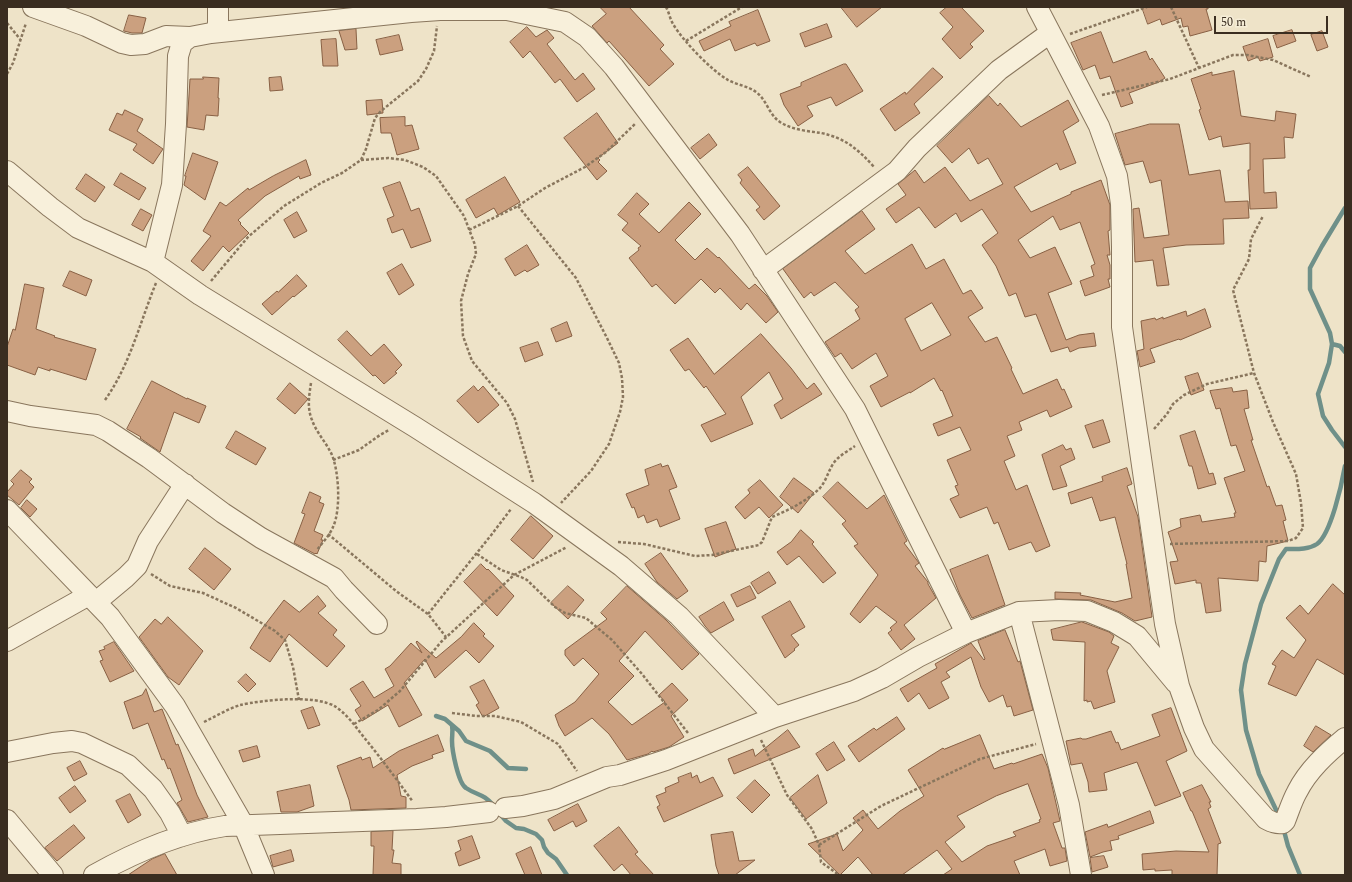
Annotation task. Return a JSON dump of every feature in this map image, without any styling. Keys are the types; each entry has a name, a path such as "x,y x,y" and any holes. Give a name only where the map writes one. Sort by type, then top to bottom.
{"street":[{"path":"211,33 216,30 218,24 218,7"},
{"path":"1037,7 1099,126 1117,176 1121,204 1122,327 1165,624 1179,686 1194,728 1204,749 1266,819 1274,823 1283,823 1303,781 1313,768 1345,738"},
{"path":"30,13 86,26 122,43 131,45 144,44 166,36 190,37 211,33 440,10 507,10 565,22 587,37 614,68 740,234 855,409 966,632"},
{"path":"763,270 897,171 917,148 999,70 1052,36"},
{"path":"157,265 172,185 178,56 182,44 190,37"},
{"path":"7,171 78,228 157,265 200,295 415,427 528,499 621,566 679,616 775,717"},
{"path":"7,411 30,416 96,425 108,431 150,458 223,513 261,538 334,578 377,624"},
{"path":"7,641 92,598 126,577 137,566 148,541 185,484"},
{"path":"7,510 110,617 175,706 243,824 260,874"},
{"path":"94,875 130,857 182,836 202,830 243,824 424,818 497,810 554,799 607,777 620,775 666,760 775,717 854,691 882,678 966,632 1019,612 1059,610 1087,611 1114,622 1137,636 1179,686"},
{"path":"1019,612 1069,805 1081,875"},
{"path":"1137,636 1165,624"},
{"path":"7,752 72,741 82,743 128,765 153,789 170,813 182,836"},
{"path":"7,820 53,875"}],"path":[{"path":"666,7 673,24 698,56 728,79 756,91 764,99 774,117 780,122 791,127 822,133 841,139 860,151 885,180"},
{"path":"686,41 742,7"},
{"path":"1052,36 1147,7"},
{"path":"1171,7 1199,68"},
{"path":"200,295 248,237 284,206 342,173 360,160 366,149 376,118 381,111 418,81 426,69 434,51 440,10"},
{"path":"7,74 30,13"},
{"path":"7,23 20,39"},
{"path":"1085,100 1170,79 1233,55 1247,55 1273,60 1311,77"},
{"path":"469,230 518,206 546,188 585,167 606,152 648,112"},
{"path":"360,160 388,158 405,160 423,167 436,176 464,216 475,245 476,254 468,274 461,301 463,336 472,361 507,403 515,419 533,478 528,499 477,554 428,614"},
{"path":"518,206 576,278 619,363 622,378 623,397 620,412 609,444 591,470 550,515"},
{"path":"1154,545 1288,541 1296,538 1303,528 1302,508 1296,474 1254,374 1233,290 1247,263 1251,240 1263,216"},
{"path":"105,400 116,383 127,361 143,315 157,265"},
{"path":"307,564 333,528 337,515 337,478 332,454 312,420 308,401 314,365"},
{"path":"1139,448 1167,414 1173,404 1181,398 1207,384 1254,374"},
{"path":"333,460 359,450 384,432 391,429 415,427"},
{"path":"613,541 644,544 695,556 712,555 759,545 762,542 772,517 806,500 820,487 827,478 834,463 843,454 869,438"},
{"path":"328,534 396,591 428,614 446,637"},
{"path":"354,724 378,710 400,691 446,637 514,575 570,546 582,538"},
{"path":"477,554 501,570 527,580 555,608 564,613 586,618 612,640 642,674 698,747"},
{"path":"137,566 170,586 203,593 236,608 275,631 285,640 293,667 298,700"},
{"path":"189,730 222,713 240,706 270,701 319,701 335,707 350,718 424,818"},
{"path":"452,713 476,716 495,716 521,722 558,744 569,758 585,786"},
{"path":"754,725 787,795 812,829 819,845 821,862 839,875"},
{"path":"819,845 881,806 980,759 1052,739"}],"building":[{"path":"600,7 629,7 664,45 660,49 674,64 649,86 609,41 607,43 592,26 606,14"},
{"path":"841,7 882,7 857,27"},
{"path":"947,7 961,7 984,31 970,44 973,47 960,59 942,39 953,27 940,13"},
{"path":"1142,7 1208,7 1208,9 1206,9 1212,30 1190,36 1188,26 1183,27 1181,18 1162,25 1160,19 1148,24"},
{"path":"758,10 770,41 757,46 755,43 735,51 730,39 704,51 699,41 731,26 729,22"},
{"path":"129,15 146,18 142,33 124,31"},
{"path":"827,24 832,37 805,47 800,34"},
{"path":"527,27 536,37 547,30 554,38 547,44 575,80 583,73 595,89 577,102 560,79 555,83 530,51 523,58 510,42"},
{"path":"356,29 357,49 345,50 339,31"},
{"path":"1292,30 1296,41 1277,48 1273,36"},
{"path":"1322,31 1328,47 1317,51 1311,35"},
{"path":"1101,32 1113,63 1146,51 1150,60 1152,58 1165,78 1159,82 1129,93 1133,103 1121,107 1110,76 1100,79 1095,65 1083,70 1071,43"},
{"path":"399,35 403,50 380,55 376,40"},
{"path":"336,39 338,66 323,66 321,40"},
{"path":"1268,39 1273,57 1260,61 1258,57 1248,61 1243,47"},
{"path":"846,64 863,91 836,106 831,97 807,106 813,116 798,126 784,105 780,94 801,86 801,83"},
{"path":"933,68 943,77 914,104 920,113 895,131 880,109 905,92 906,94"},
{"path":"1234,71 1241,116 1275,121 1276,111 1296,114 1293,138 1284,137 1285,158 1263,159 1264,193 1276,192 1277,208 1250,209 1248,170 1250,170 1250,143 1223,147 1221,136 1209,140 1199,110 1201,109 1191,79 1212,72 1212,75"},
{"path":"203,77 219,78 218,116 206,115 204,130 187,127 190,79 203,79"},
{"path":"281,77 283,90 270,91 269,78"},
{"path":"989,96 998,106 1000,103 1021,127 1068,100 1079,121 1063,131 1076,163 1060,170 1057,163 1014,187 1031,212 1071,194 1071,192 1101,180 1110,205 1110,230 1108,231 1110,255 1107,255 1110,265 1110,279 1108,279 1110,287 1085,296 1080,281 1094,276 1091,266 1095,264 1080,222 1060,230 1053,216 1018,240 1030,258 1055,247 1072,284 1048,293 1066,340 1079,335 1094,333 1096,346 1079,348 1070,352 1068,347 1051,352 1036,314 1025,317 1016,293 1009,296 996,266 982,245 998,233 982,209 961,222 956,213 935,228 919,207 896,223 886,209 906,195 898,184 915,170 924,183 945,167 970,201 1003,184 988,158 978,164 969,148 952,163 937,146"},
{"path":"382,100 383,113 367,115 366,101"},
{"path":"125,110 143,119 137,131 163,149 153,164 133,150 137,144 109,130 117,113 122,115"},
{"path":"597,113 618,143 598,158 600,160 598,162 607,171 597,180 564,138"},
{"path":"405,117 405,126 412,125 419,149 397,155 391,133 381,133 380,118"},
{"path":"1150,124 1179,124 1189,175 1220,170 1225,202 1248,201 1249,218 1223,219 1224,244 1186,245 1163,248 1169,285 1157,286 1153,260 1135,262 1133,209 1139,208 1144,238 1169,235 1161,180 1150,183 1143,161 1125,165 1115,134"},
{"path":"709,134 717,145 700,159 691,148"},
{"path":"193,153 218,162 205,200 184,185 185,176"},
{"path":"306,160 311,175 300,179 299,176 265,196 238,220 249,233 229,252 223,246 203,271 191,261 211,236 203,231 220,202 226,206 248,188 249,190 273,176"},
{"path":"748,167 780,206 764,220 756,210 760,207 740,183 742,180 738,175"},
{"path":"121,173 146,188 139,200 114,185"},
{"path":"86,174 105,187 95,202 76,189"},
{"path":"505,177 520,202 498,215 494,208 476,218 466,200"},
{"path":"400,182 411,211 419,208 431,241 411,248 403,229 392,233 387,219 394,216 383,188"},
{"path":"637,193 649,204 639,214 659,233 689,202 701,214 675,240 695,260 707,248 718,258 719,257 749,289 755,284 767,296 778,312 766,323 747,303 741,310 720,288 715,293 701,279 675,304 656,284 652,287 629,258 639,250 638,248 641,246 622,230 628,223 618,215"},
{"path":"141,209 152,215 143,231 132,225"},
{"path":"862,211 875,229 845,251 865,274 912,244 926,269 944,259 963,294 971,290 983,308 968,317 985,342 997,337 1023,394 1057,379 1062,390 1064,389 1072,407 1050,417 1047,410 1019,422 1022,430 1007,436 1015,456 1004,461 1016,490 1027,485 1050,546 1036,552 1031,542 1009,550 998,522 994,524 987,507 960,518 950,499 959,495 955,486 958,485 947,460 971,450 960,427 938,436 933,424 953,416 942,390 941,391 934,378 910,393 881,407 870,386 888,376 876,353 852,369 841,353 835,357 825,342 860,319 855,310 859,307 835,282 814,296 811,292 804,298 783,269","holes":["932,303 951,335 921,351 905,319"]},
{"path":"297,212 307,231 294,238 284,220"},
{"path":"527,245 539,265 527,272 525,270 515,276 505,259"},
{"path":"402,264 414,285 399,295 387,273"},
{"path":"70,271 92,280 86,296 63,286"},
{"path":"297,275 307,286 294,297 293,296 272,315 262,304"},
{"path":"25,284 44,288 36,329 55,336 54,337 96,349 86,380 50,369 50,371 38,367 35,375 7,365 7,347 13,329 15,330"},
{"path":"1205,309 1211,327 1180,340 1179,339 1150,349 1155,362 1140,367 1137,351 1144,349 1141,321 1155,318 1156,320 1163,317 1163,319 1186,311 1187,316"},
{"path":"567,322 572,336 556,342 551,329"},
{"path":"347,331 371,356 384,344 402,365 395,372 397,373 384,384 375,375 373,376 338,340"},
{"path":"761,334 807,389 814,383 822,394 781,419 774,405 783,399 769,372 741,397 753,424 711,442 701,425 726,414 706,386 704,388 689,369 685,371 670,350 688,338 714,374"},
{"path":"538,342 543,355 525,362 520,348"},
{"path":"1198,373 1204,390 1191,395 1185,377"},
{"path":"152,381 187,399 206,406 199,423 174,412 160,452 140,438 141,437 127,429"},
{"path":"290,383 308,399 295,414 277,399"},
{"path":"474,386 478,391 483,386 499,405 478,423 457,401"},
{"path":"1232,388 1233,392 1247,390 1249,408 1244,409 1253,440 1251,440 1267,487 1269,486 1276,506 1282,505 1286,520 1283,521 1288,541 1267,546 1266,562 1259,561 1258,581 1218,578 1221,611 1206,613 1201,583 1196,583 1196,580 1175,584 1170,562 1178,561 1168,532 1181,527 1180,519 1200,515 1202,522 1235,517 1234,513 1236,513 1224,478 1245,471 1236,445 1231,446 1220,408 1216,409 1210,391"},
{"path":"1103,420 1110,442 1093,448 1085,426"},
{"path":"236,431 266,448 256,465 226,448"},
{"path":"1195,431 1209,474 1213,473 1216,484 1198,489 1192,466 1189,466 1180,436"},
{"path":"1063,445 1066,450 1071,448 1075,459 1060,466 1067,486 1053,490 1042,455"},
{"path":"661,464 662,467 668,465 677,487 669,490 680,519 660,527 657,519 647,523 644,515 638,518 634,507 632,508 626,494 649,485 645,470"},
{"path":"1127,468 1132,484 1127,486 1138,517 1152,617 1135,621 1122,613 1091,600 1055,599 1055,592 1081,593 1080,595 1115,602 1132,598 1127,564 1115,517 1100,521 1092,497 1071,504 1068,493 1103,481 1102,477"},
{"path":"21,470 32,479 29,482 34,487 19,505 7,495 7,492 14,484 11,481"},
{"path":"794,478 814,493 798,513 780,497"},
{"path":"760,480 783,505 769,518 759,507 745,519 735,507 750,493 748,490"},
{"path":"838,482 867,509 884,495 907,541 904,543 919,563 915,566 928,582 936,598 904,625 915,639 901,650 888,633 892,630 890,628 897,622 876,606 860,623 850,614 878,575 854,546 858,544 842,524 846,521 823,497"},
{"path":"310,492 321,497 319,502 324,504 314,531 323,535 321,540 323,540 317,554 294,543 305,514 302,513"},
{"path":"27,500 37,509 30,517 21,508"},
{"path":"531,516 553,536 533,559 511,540"},
{"path":"726,522 736,549 715,557 705,529"},
{"path":"801,530 814,542 812,544 836,573 823,583 799,556 787,565 777,552 791,542"},
{"path":"205,548 231,569 214,590 189,569"},
{"path":"661,553 688,591 677,599 657,582 645,564"},
{"path":"988,555 1005,605 972,618 960,595 950,570"},
{"path":"481,564 487,570 488,569 514,596 497,616 464,582"},
{"path":"769,572 776,583 758,594 751,583"},
{"path":"1333,584 1345,595 1345,675 1317,659 1296,696 1268,684 1276,666 1272,664 1282,650 1294,658 1306,640 1286,618 1300,605 1308,614"},
{"path":"568,586 584,600 568,619 551,603"},
{"path":"627,586 666,620 699,654 682,670 645,631 619,661 634,676 608,702 632,725 665,702 659,695 672,683 688,700 671,716 684,737 669,747 653,752 652,751 648,754 627,760 609,734 592,718 565,736 555,715 575,702 599,674 583,658 574,666 565,655 565,650 607,619 601,613"},
{"path":"750,586 756,598 737,607 731,595"},
{"path":"318,596 326,606 318,613 337,630 333,635 345,646 327,667 289,634 270,662 250,648 261,630 284,600 299,612"},
{"path":"790,601 805,627 791,635 799,645 785,658 762,617"},
{"path":"724,602 734,620 711,633 699,617"},
{"path":"168,617 203,651 179,685 168,677 139,637 155,619 161,624"},
{"path":"1082,622 1109,632 1114,636 1111,643 1119,647 1107,671 1115,702 1094,709 1091,701 1084,701 1085,642 1053,640 1051,630"},
{"path":"474,623 485,634 483,636 494,646 479,663 466,650 435,678 425,659 404,683 422,715 399,727 388,705 362,721 355,710 361,706 350,689 363,681 374,698 394,686 385,669 390,666 411,643 422,653 416,642 417,641 436,658 461,637"},
{"path":"1005,630 1018,662 1020,661 1033,710 1014,716 1011,706 1007,707 1003,695 989,702 981,687 971,657 946,672 950,677 941,682 949,698 929,709 919,693 908,702 900,689 937,668 935,664 971,643 984,660 985,659 978,641"},
{"path":"114,642 134,671 110,682 100,661 103,660 99,651 105,649 104,647"},
{"path":"246,674 256,684 248,692 238,682"},
{"path":"484,680 499,708 483,717 476,705 479,703 470,687"},
{"path":"146,689 154,712 162,709 176,745 178,744 197,795 208,817 188,822 177,803 182,800 170,768 168,769 164,759 162,760 148,723 133,729 124,702 142,695"},
{"path":"313,707 320,725 308,729 301,711"},
{"path":"1171,708 1187,751 1166,761 1181,796 1155,806 1137,762 1104,773 1107,790 1089,792 1088,782 1082,763 1071,765 1066,741 1081,738 1086,739 1111,731 1121,750 1160,736 1152,715"},
{"path":"897,717 905,729 859,762 848,746 874,728 876,730"},
{"path":"1316,726 1331,735 1313,752 1304,746"},
{"path":"788,730 800,747 734,774 728,759 753,749 755,756"},
{"path":"438,735 444,751 432,755 433,758 412,766 397,775 401,796 406,797 406,808 351,810 337,766 361,757 362,760 370,757 373,768 399,751"},
{"path":"980,735 994,769 1042,754 1048,768 1060,821 1053,823 1062,848 1065,848 1067,861 1050,866 1045,849 1014,861 1020,875 943,875 952,869 937,850 902,875 873,875 858,857 840,875 808,844 837,834 843,851 863,830 853,818 863,810 878,829 900,811 924,796 908,770 943,748 944,749","holes":["1028,784 1041,819 1039,820 1040,822 1013,832 1016,836 987,846 962,862 945,842 965,827 957,816 996,796"]},
{"path":"834,742 845,760 827,771 816,754"},
{"path":"257,746 260,757 243,762 239,751"},
{"path":"80,761 87,774 74,781 67,768"},
{"path":"691,773 692,778 697,775 700,783 713,777 723,796 664,822 657,807 660,805 656,796 666,792 665,788 679,782 678,778"},
{"path":"818,775 827,803 806,819 790,798"},
{"path":"755,780 770,795 752,813 737,798"},
{"path":"310,785 314,806 297,812 281,812 277,792"},
{"path":"1202,785 1211,802 1209,802 1211,807 1208,809 1221,843 1218,844 1217,875 1172,875 1172,870 1143,870 1142,854 1176,851 1209,852 1183,793"},
{"path":"75,786 86,801 70,813 59,798"},
{"path":"130,794 141,815 128,823 116,801"},
{"path":"578,804 587,821 576,827 573,821 554,831 548,820"},
{"path":"1150,811 1154,823 1118,836 1119,839 1110,841 1112,850 1090,857 1085,832 1107,824 1108,827"},
{"path":"74,825 85,838 57,861 45,848"},
{"path":"619,827 638,852 635,854 654,875 631,875 622,864 614,871 594,846"},
{"path":"393,831 392,850 394,850 392,863 401,864 401,875 373,875 374,846 371,846 371,832"},
{"path":"733,832 739,861 755,860 735,875 719,875 711,835"},
{"path":"472,836 480,858 459,866 455,853 461,850 458,841"},
{"path":"531,847 542,875 525,875 516,854"},
{"path":"291,850 294,861 273,867 270,856"},
{"path":"165,854 177,875 128,875 152,859"},
{"path":"1104,856 1108,867 1092,872 1090,858"}],"waterway":[{"path":"1345,208 1310,268 1310,289 1330,333 1332,344 1329,363 1318,394 1323,416 1345,447"},
{"path":"1332,344 1340,346 1345,352"},
{"path":"1279,816 1259,774 1246,730 1241,690 1245,664 1261,604 1279,559 1286,549 1302,549 1310,547 1317,544 1322,538 1327,530 1335,508 1345,466"},
{"path":"436,716 445,719 459,731 466,741 490,751 508,768 526,769"},
{"path":"452,725 453,751 460,780 466,788 483,797 494,806"},
{"path":"500,814 506,821 516,828 524,829 536,834 542,840 548,853 556,859 567,875"},
{"path":"1283,827 1288,846 1300,875"}]}
